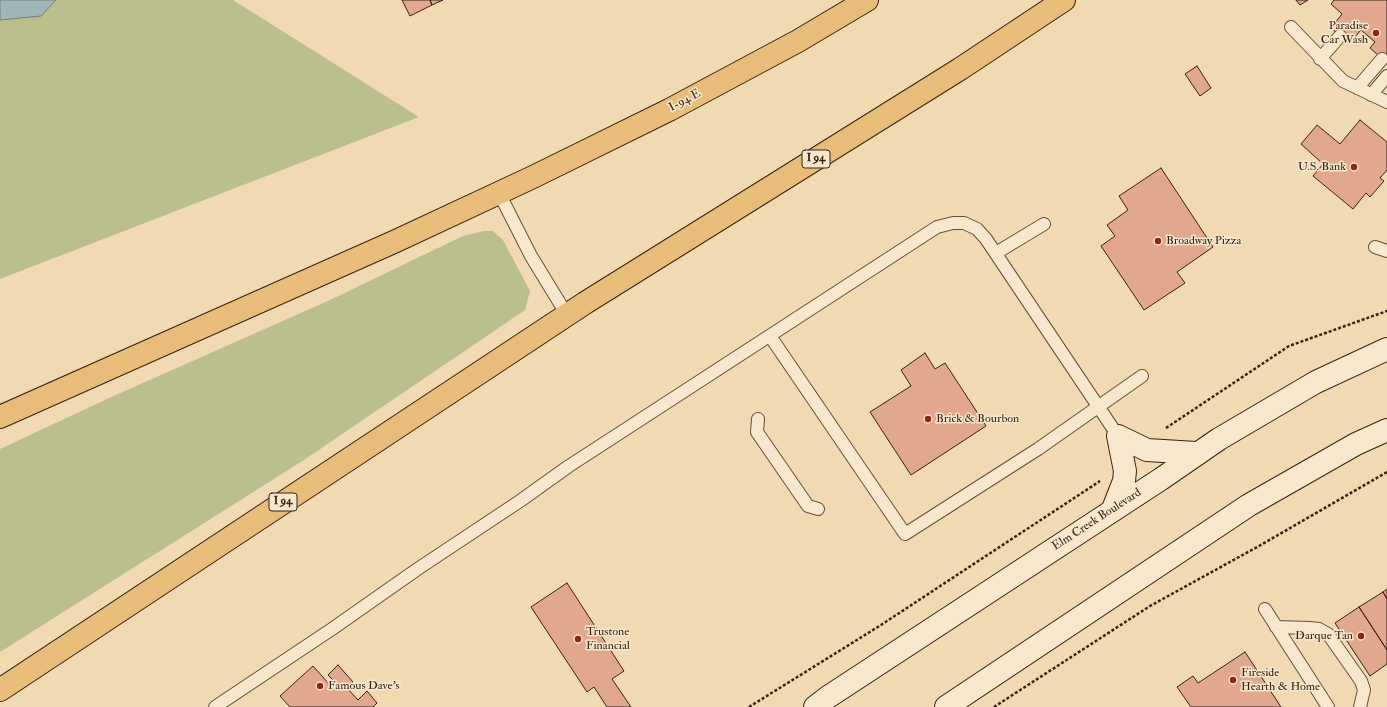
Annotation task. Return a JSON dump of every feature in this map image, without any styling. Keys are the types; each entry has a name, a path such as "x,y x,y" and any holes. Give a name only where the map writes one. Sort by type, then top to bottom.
{"highway":[{"name":"I-94 E","path":"0,416 396,241 499,193 669,110 798,41 867,0"},
{"name":"I 94","path":"0,690 567,315 960,69 1064,0"}],"main road":[{"name":"Elm Creek Boulevard","path":"816,707 828,697 1196,453 1253,417 1316,382 1387,349"},
{"path":"946,707 1249,505 1356,444 1387,430"},
{"path":"1118,436 1147,450 1196,453"},
{"path":"1113,509 1124,481 1125,464 1118,436"}],"lane":[{"path":"1291,27 1320,59 1343,81 1387,101"},
{"path":"1320,59 1340,36"},
{"path":"1357,88 1382,59"},
{"path":"1371,95 1387,76"},
{"path":"499,193 531,256 567,315"},
{"path":"214,707 332,629 569,466 937,227 953,223 964,223 977,229 996,253 1118,436"},
{"path":"996,253 1044,224"},
{"path":"1375,247 1387,251"},
{"path":"770,336 905,534 1038,449 1098,405 1142,376"},
{"path":"758,419 757,432 808,506 818,509"},
{"path":"1265,609 1328,707"},
{"path":"1276,627 1319,629 1328,634 1361,681 1364,690 1360,707"}],"path":[{"path":"1139,446 1288,346 1387,311"},
{"path":"749,707 881,625 1125,464"},
{"path":"994,707 1150,606 1259,546 1387,472"}],"green space":[{"path":"0,0 233,0 419,117 0,279"},
{"path":"484,231 493,231 503,240 530,291 525,310 304,460 0,652 0,449 109,398 330,300 463,236"}],"water":[{"path":"0,0 56,0 41,16 0,20"}],"building":[{"path":"402,0 430,0 432,5 410,16"},
{"path":"430,0 443,0 432,5"},
{"path":"1296,0 1308,0 1300,5"},
{"name":"Paradise Car Wash","path":"1334,0 1387,0 1387,63 1370,48 1375,42 1361,30 1349,44 1331,28 1342,14 1331,4"},
{"path":"1197,66 1211,88 1200,96 1185,74"},
{"name":"U.S. Bank","path":"1360,120 1387,142 1387,170 1380,178 1384,181 1370,197 1366,193 1353,209 1313,176 1323,164 1301,144 1317,125 1340,144"},
{"name":"Broadway Pizza","path":"1161,168 1213,247 1177,272 1185,283 1144,310 1101,246 1115,236 1107,225 1128,210 1119,196"},
{"name":"Brick & Bourbon","path":"925,353 935,369 945,363 986,426 911,475 870,412 911,386 901,370"},
{"name":"Trustone Financial","path":"567,583 624,671 612,679 631,707 607,707 594,687 587,692 531,607"},
{"path":"1387,589 1387,599 1383,592"},
{"path":"1383,592 1387,599 1387,650 1359,607"},
{"name":"Darque Tan","path":"1359,607 1387,650 1387,664 1370,676 1335,623"},
{"name":"Fireside Hearth & Home","path":"1245,652 1281,707 1191,707 1177,687 1193,676 1198,683"},
{"name":"Famous Dave's","path":"338,665 353,682 347,688 358,700 367,691 377,703 373,707 290,707 280,696 313,666 330,685 333,680 328,675"}],"place":[{"name":"Paradise Car Wash","path":"1376,33"},
{"name":"U.S. Bank","path":"1354,167"},
{"name":"Broadway Pizza","path":"1158,241"},
{"name":"Brick & Bourbon","path":"928,419"},
{"name":"Darque Tan","path":"1361,636"},
{"name":"Trustone Financial","path":"578,639"},
{"name":"Fireside Hearth & Home","path":"1233,680"},
{"name":"Famous Dave's","path":"320,686"}]}
